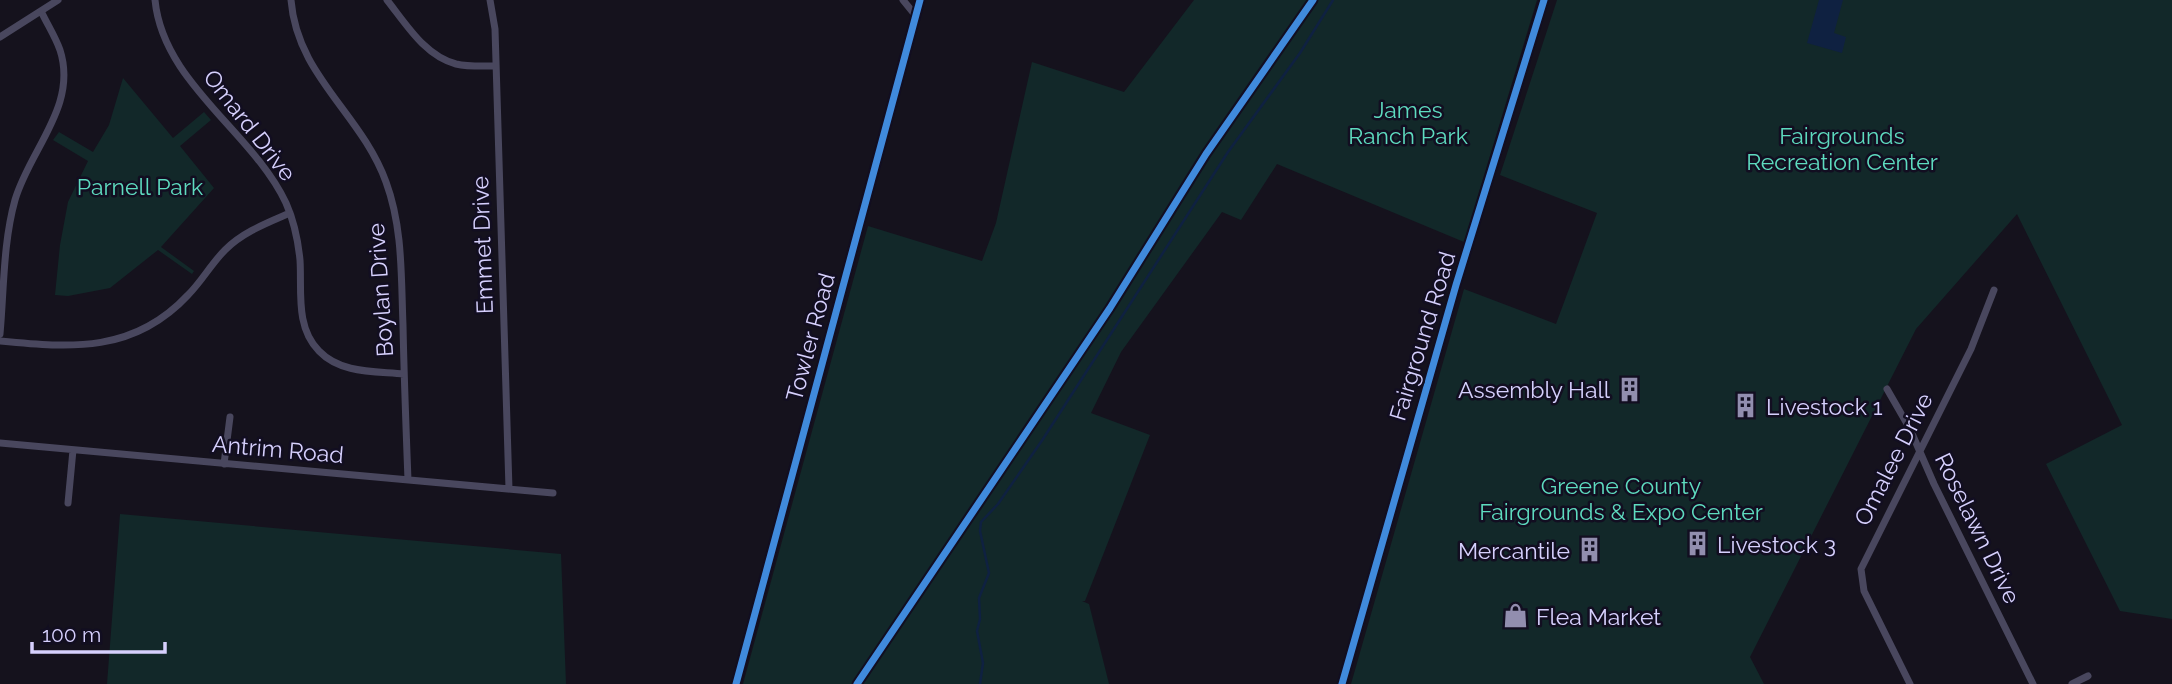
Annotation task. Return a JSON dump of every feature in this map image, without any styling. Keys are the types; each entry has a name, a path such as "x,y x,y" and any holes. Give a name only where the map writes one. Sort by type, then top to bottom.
{"street":[{"path":"0,37 58,0"},
{"name":"Omard Drive","path":"155,0 158,24 169,50 270,177 290,213 298,243 303,319 313,344 327,358 344,367 404,373"},
{"name":"Boylan Drive","path":"292,0 294,20 304,51 317,74 365,138 380,166 392,198 401,248 408,480"},
{"path":"387,0 419,41 436,55 460,65 496,66"},
{"name":"Emmet Drive","path":"489,0 495,29 509,489"},
{"path":"903,0 916,16"},
{"name":"Towler Road","path":"736,684 920,0"},
{"name":"Fairground Road","path":"1342,684 1457,285 1544,0"},
{"path":"0,334 15,202 29,165 53,122 62,96 64,70 60,52 41,11"},
{"path":"0,341 77,347 108,342 136,332 158,321 179,304 235,241 290,213"},
{"name":"Omalee Drive","path":"1910,684 1864,591 1861,569 1971,349 1994,290"},
{"name":"Roselawn Drive","path":"1887,389 1910,429 2033,684"},
{"path":"224,464 230,417"},
{"name":"Antrim Road","path":"0,443 553,493"},
{"path":"68,503 74,450"},
{"path":"2072,684 2088,676"}],"green space":[{"name":"James Ranch Park","path":"1194,0 1537,0 1464,242 1277,164 1241,220 1222,212 1121,352 1091,413 1150,435 1085,601 1082,601 1089,604 1109,684 743,684 868,226 982,261 996,223 1032,62 1124,92"},
{"path":"1557,0 2172,0 2172,619 2120,611 2046,464 2122,425 2017,214 1916,329 1750,657 1764,684 1351,684 1464,289 1556,324 1597,213 1500,175"},
{"name":"Parnell Park","path":"123,78 173,138 204,112 211,120 180,146 214,188 161,247 194,271 192,274 158,250 110,288 68,296 55,295 68,202 88,161 53,140 59,132 93,152 109,125"},
{"path":"120,514 561,554 566,684 107,684"}],"water":[{"path":"1819,0 1843,0 1834,33 1846,37 1842,53 1807,43"}],"waterway":[{"path":"980,684 983,663 977,631 980,619 979,598 989,573 980,531 981,522 998,504 1043,439 1228,152 1300,53 1333,0"}],"cycle path":[{"path":"736,684 920,0"},
{"path":"857,684 1110,308 1206,154 1313,0"},
{"path":"1342,684 1456,285 1544,0"}],"place":[{"name":"Assembly Hall","path":"1630,389"},
{"name":"Livestock 1","path":"1746,406"},
{"name":"Livestock 3","path":"1697,544"},
{"name":"Mercantile","path":"1590,550"},
{"name":"Flea Market","path":"1516,616"}],"park label":[{"name":"Fairgrounds Recreation Center","path":"1842,148"},
{"name":"Greene County Fairgrounds & Expo Center","path":"1621,498"}]}
